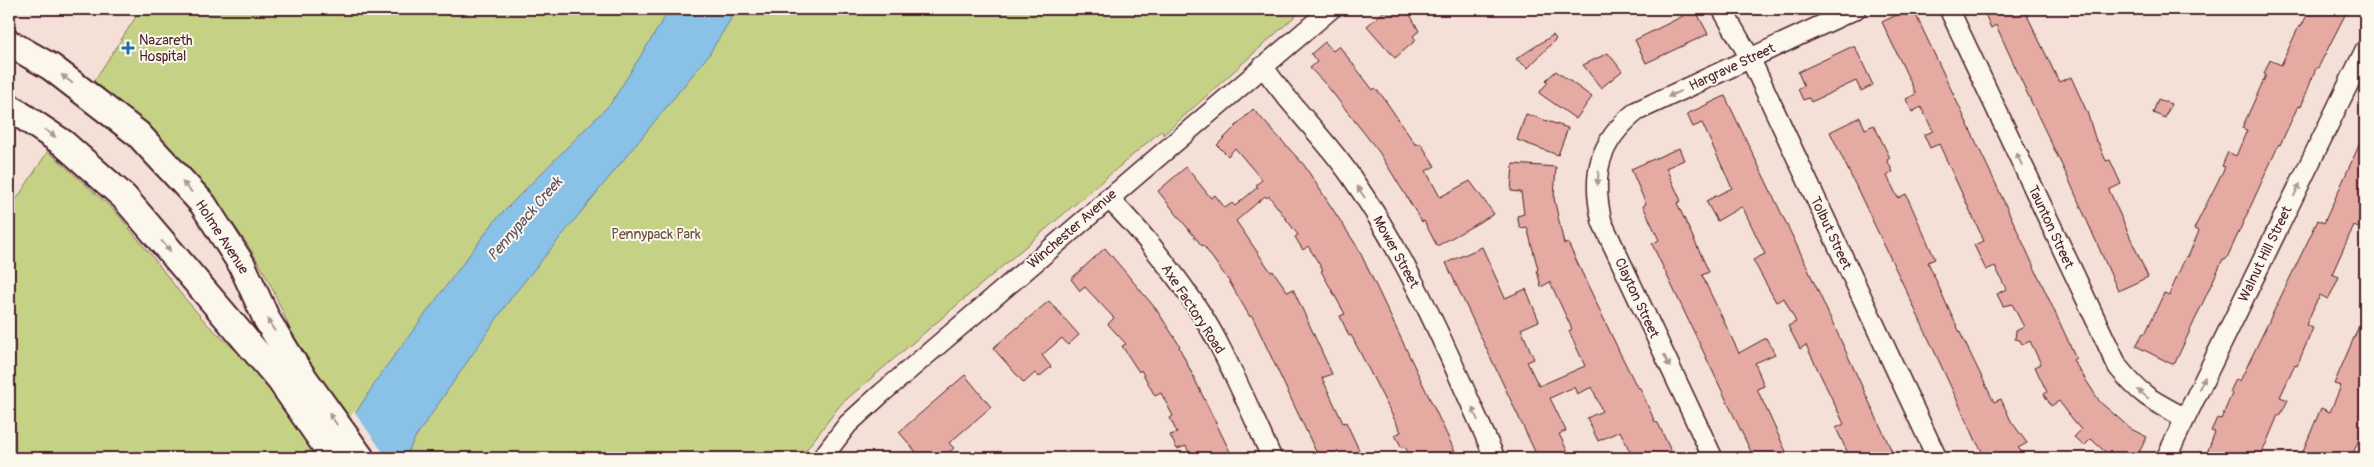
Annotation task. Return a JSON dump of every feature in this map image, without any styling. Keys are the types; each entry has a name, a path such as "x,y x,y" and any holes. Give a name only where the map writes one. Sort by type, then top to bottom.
{"main road":[{"name":"Holme Avenue","path":"9,44 51,67 138,134 203,204 242,265 288,373 334,458"},
{"name":"Holme Avenue","path":"9,107 63,143 124,197 288,373 362,458"}],"street":[{"name":"Winchester Avenue","path":"822,458 848,424 882,393 1331,9"},
{"name":"Tolbut Street","path":"1722,9 1750,58 1937,458"},
{"name":"Hargrave Street","path":"1615,134 1625,120 1637,110 1856,9"},
{"name":"Taunton Street","path":"1949,9 2118,367 2131,384 2146,398 2185,418"},
{"name":"Walnut Hill Street","path":"2166,458 2365,50"},
{"name":"Mower Street","path":"1263,66 1277,87 1324,140 1375,213 1410,276 1495,458"},
{"name":"Clayton Street","path":"1615,134 1602,156 1596,179 1602,222 1713,458"},
{"name":"Axe Factory Road","path":"1108,198 1160,258 1216,340 1272,458"}],"green space":[{"name":"Pennypack Park","path":"141,9 1303,9 1163,135 1162,130 841,404 800,458 9,458 9,211 48,151 115,211 207,324 258,371 300,352 264,272 229,218 166,146 94,81"}],"water":[{"name":"Pennypack Creek","path":"670,9 737,9 708,56 511,298 415,438 405,458 327,458 382,372 496,219 611,103"}],"pier":[{"path":"354,411 387,458 325,458"}],"building":[{"path":"1387,9 1407,9 1419,31 1413,36 1416,40 1395,58 1367,26"},
{"path":"1679,9 1695,9 1708,34 1646,63 1635,40 1683,16"},
{"path":"1909,9 1913,9 1994,180 2076,358 2073,360 2100,402 2131,429 2147,437 2136,458 2112,458 2091,439 2084,446 2074,437 2081,430 2059,401 2051,406 2044,394 2047,392 2035,367 2041,364 2030,341 2022,345 2020,340 2015,339 2016,331 2024,327 2012,304 2003,306 1997,294 2006,289 1995,266 1986,270 1974,245 1984,241 1939,144 1930,148 1924,135 1933,131 1921,107 1912,112 1906,99 1916,94 1882,22"},
{"path":"1983,9 2024,9 2059,82 2071,77 2087,112 2096,141 2106,161 2110,160 2121,184 2109,190 2148,277 2118,291 2069,180 1996,25 1991,28"},
{"path":"2310,9 2348,9 2318,68 2316,68 2301,107 2298,106 2227,258 2223,259 2175,363 2172,364 2136,346 2143,333 2145,334 2164,293 2169,295 2186,256 2188,257 2199,231 2194,229 2225,167 2222,166 2228,152 2236,156 2247,130 2242,128 2266,75 2264,74 2270,60 2281,65 2299,26 2301,27"},
{"path":"1553,35 1556,39 1528,68 1516,59"},
{"path":"1325,42 1333,51 1339,46 1373,90 1375,88 1383,97 1415,144 1421,144 1435,166 1426,171 1440,197 1470,181 1494,214 1437,246 1424,221 1422,222 1379,152 1328,87 1310,68 1317,62 1311,54"},
{"path":"1851,47 1855,47 1873,85 1861,91 1856,81 1811,102 1809,98 1803,100 1798,89 1804,86 1798,72"},
{"path":"1608,53 1622,71 1601,88 1583,65"},
{"path":"1556,71 1592,97 1576,119 1539,93 1548,82 1546,80"},
{"path":"1725,96 1800,252 1895,458 1850,458 1836,428 1844,424 1806,345 1800,349 1788,326 1796,322 1784,298 1776,302 1753,260 1765,254 1743,208 1741,207 1717,221 1706,201 1732,188 1702,123 1693,127 1687,114"},
{"path":"2158,99 2171,104 2165,118 2153,113"},
{"path":"1253,109 1304,165 1358,248 1458,458 1411,458 1405,447 1402,448 1395,435 1401,432 1351,335 1349,336 1340,316 1345,314 1321,271 1323,270 1308,246 1303,250 1295,237 1298,235 1269,196 1267,198 1265,196 1236,221 1271,272 1273,271 1288,292 1293,289 1332,374 1322,378 1343,423 1346,422 1360,452 1345,458 1319,458 1252,316 1250,317 1229,281 1203,245 1158,191 1186,167 1211,198 1215,195 1225,208 1232,203 1235,206 1258,187 1256,185 1262,180 1235,148 1228,156 1217,145"},
{"path":"1526,114 1568,128 1558,155 1517,140"},
{"path":"1860,117 1865,129 1874,125 1890,158 1887,160 1893,172 1887,176 1898,198 1906,194 1935,259 1928,262 1949,310 1994,402 2001,399 2011,421 2027,443 2018,448 2028,458 1986,458 1977,443 1830,132"},
{"path":"2365,132 2365,230 2354,225 2332,274 2339,277 2333,290 2328,299 2320,295 2317,300 2306,325 2313,328 2297,366 2295,365 2280,397 2288,400 2280,416 2278,415 2260,458 2205,458 2215,432 2211,431 2217,418 2221,419 2232,394 2230,392 2236,379 2240,381 2318,220 2324,223"},
{"path":"1679,148 1684,160 1666,168 1681,201 1677,203 1709,272 1702,275 1707,286 1739,353 1766,338 1775,354 1755,363 1764,386 1757,389 1789,458 1754,458 1652,244 1659,240 1643,206 1646,204 1631,169"},
{"path":"1513,164 1556,167 1554,198 1564,244 1568,243 1619,351 1637,387 1640,388 1655,422 1658,423 1674,458 1633,458 1620,431 1598,441 1587,418 1602,411 1592,387 1577,394 1574,387 1550,398 1566,431 1559,434 1571,458 1538,458 1446,263 1482,247 1505,298 1526,289 1539,321 1521,329 1534,359 1527,362 1539,386 1585,366 1569,331 1572,329 1550,282 1541,287 1527,227 1520,228 1517,216 1524,214 1521,192 1511,191"},
{"path":"1105,248 1156,309 1180,346 1233,458 1192,458 1186,446 1177,449 1170,435 1177,433 1170,418 1173,416 1161,393 1155,396 1141,370 1139,372 1122,346 1126,344 1108,324 1114,318 1085,287 1080,291 1071,279"},
{"path":"1049,301 1079,335 1068,345 1062,338 1042,355 1051,367 1039,377 1035,373 1024,383 993,348"},
{"path":"2365,312 2365,425 2351,458 2300,458 2321,408 2330,412 2341,386 2334,384"},
{"path":"965,375 991,407 949,443 954,448 942,458 937,453 931,458 921,458 899,432"}],"place":[{"name":"Nazareth Hospital","path":"128,48"}]}
